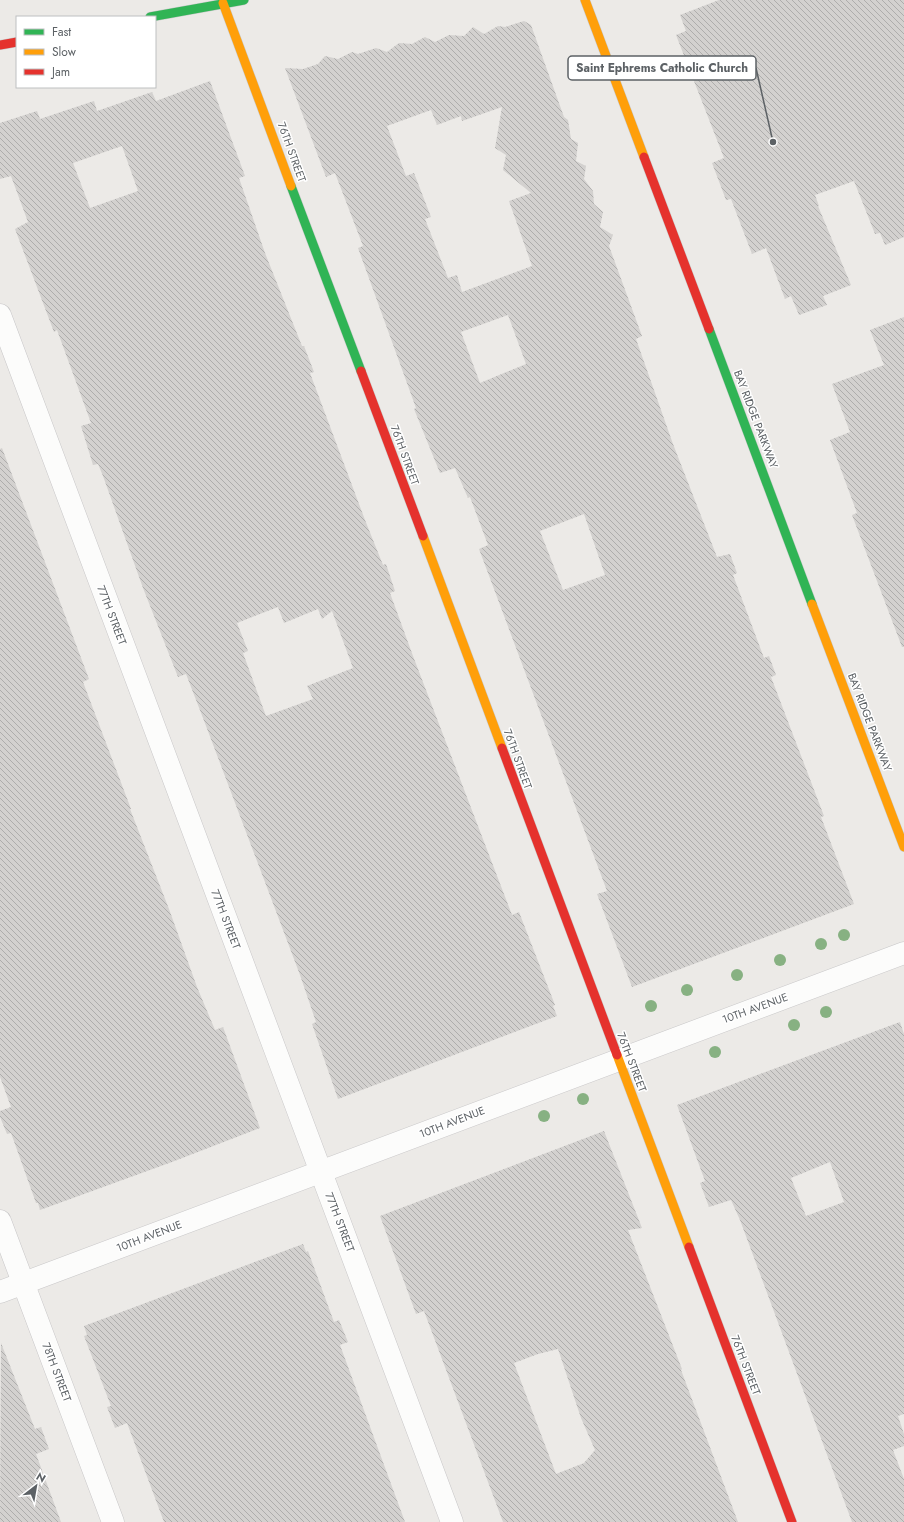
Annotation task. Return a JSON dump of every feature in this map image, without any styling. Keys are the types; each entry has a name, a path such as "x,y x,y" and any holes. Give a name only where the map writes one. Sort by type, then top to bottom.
{"street":[{"path":"155,16 244,0"},
{"name":"BAY RIDGE PARKWAY","path":"585,0 904,847"},
{"name":"76TH STREET","path":"223,3 792,1522"},
{"path":"0,45 16,42"},
{"name":"77TH STREET","path":"0,315 452,1522"},
{"name":"10TH AVENUE","path":"0,1292 904,953"},
{"name":"78TH STREET","path":"0,1221 113,1522"}],"building":[{"path":"719,0 904,0 904,237 885,245 880,233 875,234 854,181 815,195 818,206 851,285 823,296 827,305 799,315 791,296 785,299 766,248 752,254 731,199 726,200 712,163 724,158 676,35 686,31 680,15"},
{"path":"524,21 531,25 564,117 568,120 571,139 578,143 576,161 586,166 584,179 593,191 594,204 603,212 600,227 613,235 609,246 642,336 636,339 673,444 717,557 730,554 737,573 733,575 764,658 769,656 776,675 771,677 824,816 821,817 854,904 632,987 597,894 607,891 479,549 488,545 470,497 468,498 455,468 440,473 414,409 416,408 358,248 363,246 335,173 326,177 285,68 303,69 318,64 325,56 338,59 352,52 358,54 376,48 387,52 399,43 412,44 425,37 435,42 449,35 464,36 473,27 484,34 498,26 505,27","holes":["502,107 495,148 506,155 503,170 531,193 509,201 532,266 462,292 457,275 448,278 425,219 431,217 414,173 406,176 387,126 431,110 437,125 461,116 462,121","508,315 526,364 480,383 461,332","584,514 605,575 563,590 540,531"]},
{"path":"210,81 245,176 239,178 265,253 314,372 310,373 365,520 383,565 386,564 395,591 390,593 413,656 512,915 519,912 555,1005 553,1006 557,1016 338,1099 312,1024 316,1022 300,975 186,674 178,677 143,588 103,476 98,464 93,465 81,426 91,423 57,330 54,332 15,229 28,222 11,176 0,179 0,123 37,111 40,119 94,101 97,111 152,92 156,101","holes":["122,146 138,191 90,208 73,163","278,607 284,623 318,609 322,619 332,611 353,668 307,686 313,699 266,716 243,653 248,651 237,623"]},
{"path":"904,317 904,647 902,647 852,515 857,513 830,440 850,432 832,384 884,365 870,330"},
{"path":"2,448 89,679 83,682 197,987 215,1030 223,1027 260,1128 40,1210 38,1203 36,1203 11,1133 7,1134 0,1117 0,1111 11,1107 0,1077 0,449"},
{"path":"900,1022 904,1034 904,1414 898,1416 904,1434 904,1446 893,1450 904,1479 904,1522 852,1522 740,1220 731,1200 709,1207 700,1183 705,1181 677,1105","holes":["830,1162 844,1202 806,1216 791,1178"]},
{"path":"604,1131 642,1228 628,1230 682,1369 681,1370 738,1522 503,1522 424,1311 416,1314 380,1216","holes":["558,1349 581,1418 595,1450 584,1463 556,1474 514,1363 538,1354"]},
{"path":"303,1244 306,1252 308,1251 334,1322 339,1320 348,1342 340,1345 405,1522 164,1522 127,1423 115,1428 107,1407 111,1406 84,1336 87,1335 84,1326"},
{"path":"1,1343 35,1429 41,1427 49,1449 36,1454 61,1522 0,1522"}],"traffic: fast":[{"path":"156,16 244,0"},
{"path":"291,186 361,371"},
{"path":"709,329 812,604"}],"traffic: slow":[{"path":"585,0 644,157"},
{"path":"223,3 291,186"},
{"path":"423,536 502,748"},
{"path":"812,604 904,847"},
{"path":"617,1055 689,1247"}],"traffic: jam":[{"path":"0,45 16,42"},
{"path":"644,157 709,329"},
{"path":"361,371 423,536"},
{"path":"502,748 617,1055"},
{"path":"689,1247 792,1522"}],"place":[{"name":"Saint Ephrems Catholic Church","path":"773,142"}]}
